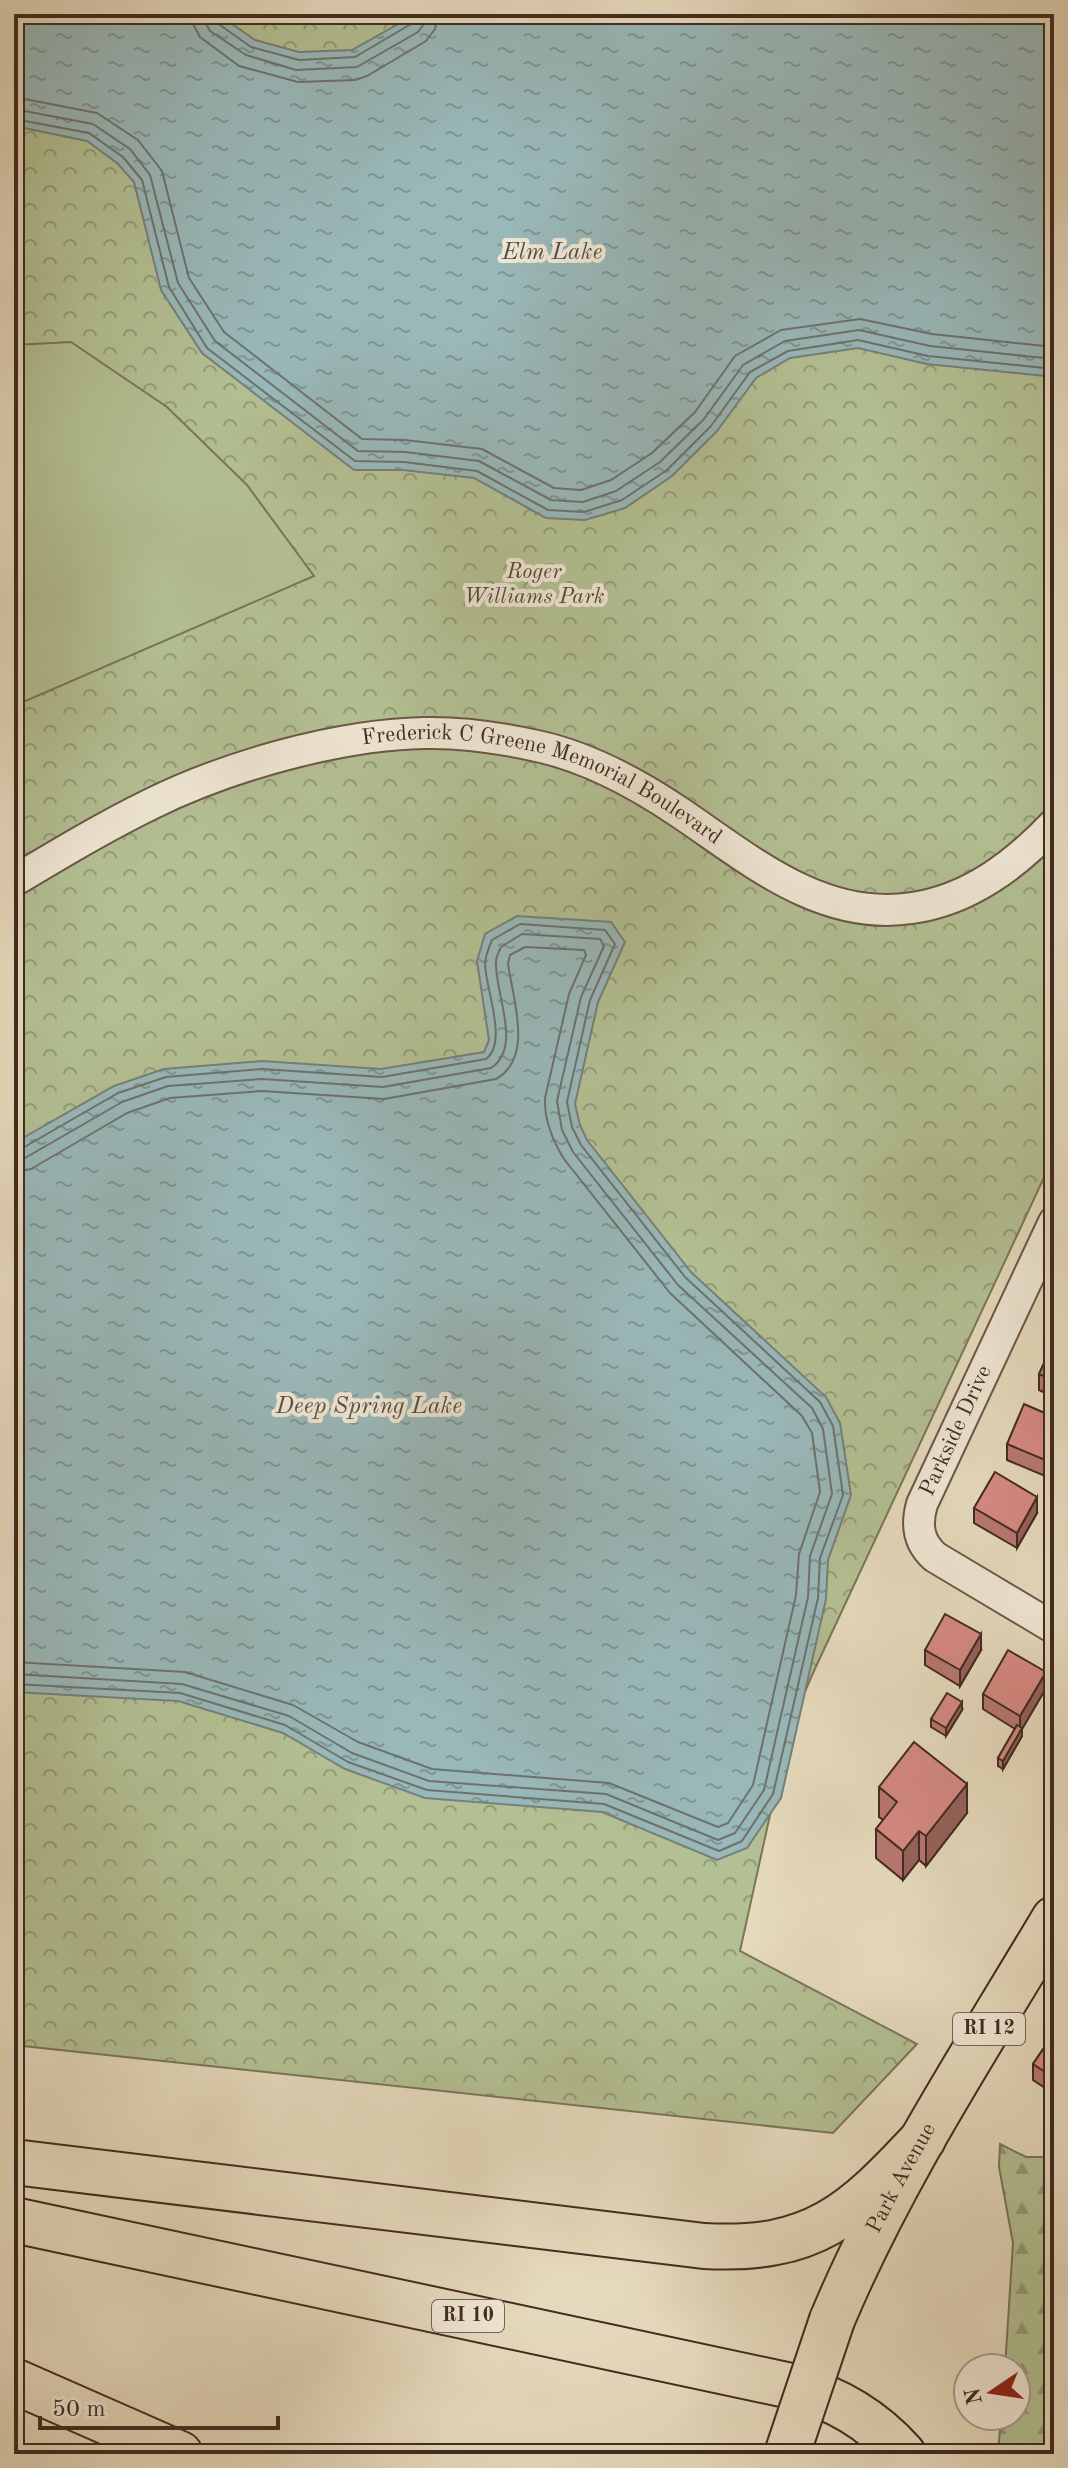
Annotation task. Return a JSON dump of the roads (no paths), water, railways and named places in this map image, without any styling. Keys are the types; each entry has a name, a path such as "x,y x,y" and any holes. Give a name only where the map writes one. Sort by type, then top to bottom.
{"main road":[{"name":"Park Avenue","path":"787,2454 832,2320 872,2232 923,2139 1054,1919"},
{"path":"14,2162 679,2243 751,2247 794,2238 834,2220 875,2189 923,2139"},
{"name":"RI 10","path":"14,2220 791,2386 838,2402 860,2415 903,2454"},
{"path":"14,2381 180,2454"}],"street":[{"name":"Frederick C Greene Memorial Boulevard","path":"14,881 82,840 153,803 235,771 355,740 426,733 538,746 587,762 645,790 783,881 815,896 859,909 881,911 913,908 960,895 996,876 1054,824"},
{"name":"Parkside Drive","path":"1054,1222 922,1504 918,1519 925,1548 935,1557 1054,1628"}],"water":[{"name":"Elm Lake","path":"14,14 218,14 255,40 299,52 352,50 416,14 1054,14 1054,377 927,364 858,348 790,358 756,378 717,431 672,476 625,508 585,520 546,518 474,478 403,470 354,470 202,353 161,290 134,182 117,163 87,141 14,126"},
{"name":"Deep Spring Lake","path":"517,916 611,922 625,942 598,1002 575,1104 580,1125 587,1140 691,1272 826,1397 840,1423 851,1495 828,1560 826,1599 781,1798 747,1848 717,1860 602,1812 425,1798 345,1769 283,1733 178,1701 14,1692 14,1143 114,1086 164,1069 262,1061 381,1069 484,1052 489,1040 477,961 485,934"}],"park label":[{"name":"Roger Williams Park","path":"534,584"}]}
